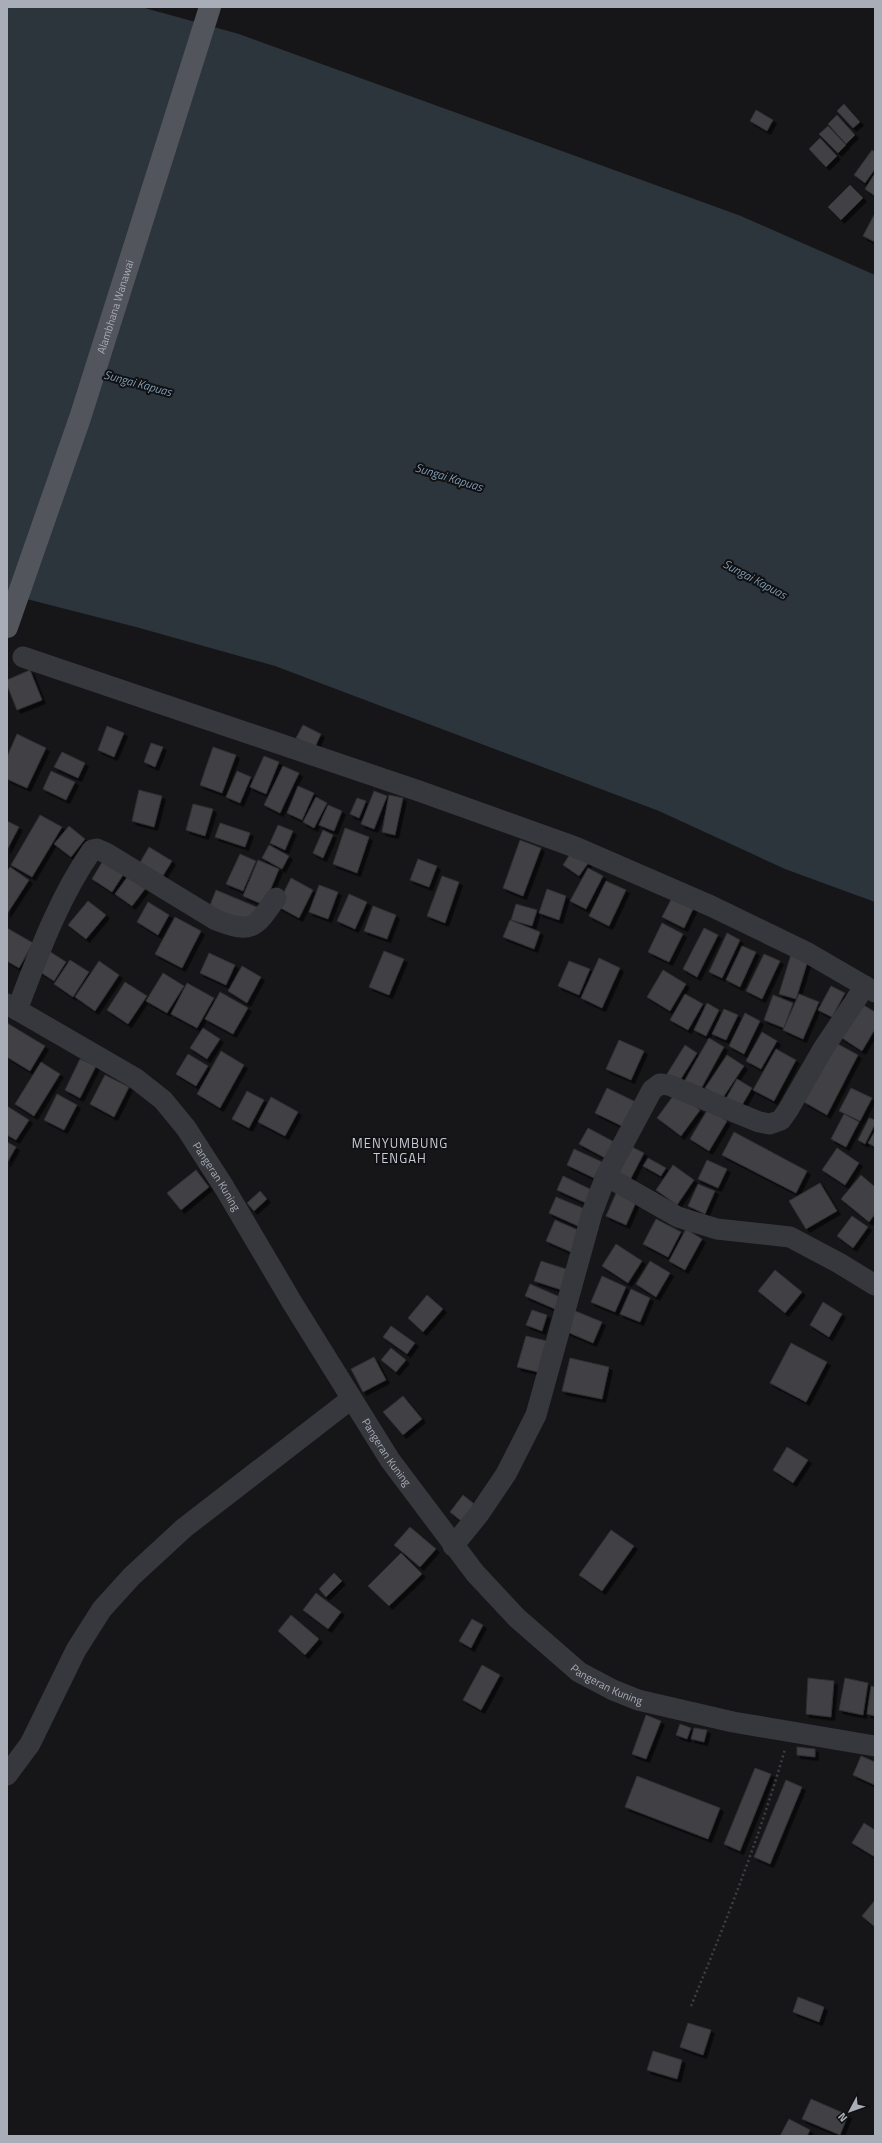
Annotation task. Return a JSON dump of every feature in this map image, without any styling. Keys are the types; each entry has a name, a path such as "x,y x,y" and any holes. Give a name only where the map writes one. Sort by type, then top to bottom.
{"main road":[{"name":"Alambhana Wanawai","path":"7,627 80,418 210,7"}],"street":[{"path":"23,657 420,790 575,847 712,906 808,953 870,989 823,1049 781,1120 770,1124 758,1122 669,1085 660,1084 652,1090 606,1176 585,1235 536,1415 506,1474 479,1514 453,1546"},
{"path":"12,1007 71,883 92,850 97,849 106,853 216,920 231,926 251,927 259,921 276,898"},
{"name":"Pangeran Kuning","path":"12,1007 135,1078 163,1100 186,1128 220,1181 351,1399 390,1460 453,1546 517,1618 579,1672 613,1690 638,1700 733,1722 875,1746"},
{"path":"606,1176 678,1217 717,1228 790,1237 840,1263 875,1285"},
{"path":"7,1775 30,1744 76,1650 102,1609 132,1576 184,1528 351,1399"}],"path":[{"path":"691,2006 715,1949 776,1781 790,1731"}],"water":[{"name":"Sungai Kapuas","path":"7,7 141,7 239,34 741,216 875,275 875,902 785,869 659,811 275,666 136,627 7,594"}],"building":[{"path":"844,104 860,122 853,128 837,111"},
{"path":"756,110 773,120 767,131 750,121"},
{"path":"837,115 855,135 846,144 828,124"},
{"path":"828,126 846,145 838,153 819,134"},
{"path":"820,138 837,156 826,167 809,149"},
{"path":"872,150 875,152 875,169 865,183 854,175"},
{"path":"875,173 875,196 865,189"},
{"path":"850,185 863,198 841,220 828,207"},
{"path":"874,215 875,216 875,242 863,236"},
{"path":"30,670 42,700 17,710 7,685 7,680"},
{"path":"303,725 321,734 315,747 296,738"},
{"path":"107,726 124,733 114,757 98,750"},
{"path":"17,734 46,748 27,788 7,779 7,757"},
{"path":"151,743 163,747 155,767 144,762"},
{"path":"213,747 236,755 222,793 200,785"},
{"path":"62,752 85,763 78,778 54,767"},
{"path":"264,756 279,762 266,794 250,787"},
{"path":"283,766 299,773 280,813 264,805"},
{"path":"51,771 75,782 66,800 43,789"},
{"path":"237,771 251,777 240,803 226,797"},
{"path":"298,786 314,793 302,820 287,813"},
{"path":"139,790 162,796 154,827 132,821"},
{"path":"374,791 387,796 374,829 361,824"},
{"path":"389,795 403,798 395,835 382,832"},
{"path":"316,797 327,803 314,828 303,822"},
{"path":"357,798 366,801 359,818 350,814"},
{"path":"193,804 213,809 205,836 186,830"},
{"path":"328,805 342,811 334,831 319,825"},
{"path":"40,815 62,827 32,877 11,865"},
{"path":"7,821 19,827 7,850"},
{"path":"220,823 250,833 245,847 215,837"},
{"path":"278,825 293,831 285,850 270,843"},
{"path":"69,826 85,839 71,857 54,844"},
{"path":"345,828 369,837 357,873 333,864"},
{"path":"323,830 333,835 323,858 313,853"},
{"path":"520,840 541,848 523,896 503,888"},
{"path":"269,845 289,856 282,869 262,858"},
{"path":"149,847 172,861 161,879 138,866"},
{"path":"572,851 589,862 579,876 563,865"},
{"path":"240,854 256,861 243,891 226,884"},
{"path":"104,859 125,872 112,892 92,879"},
{"path":"418,859 437,866 429,887 410,880"},
{"path":"258,860 279,869 264,905 243,896"},
{"path":"10,867 29,880 7,914 7,871"},
{"path":"588,868 603,876 586,909 570,901"},
{"path":"128,876 145,889 132,906 115,894"},
{"path":"442,876 459,882 445,923 427,916"},
{"path":"291,878 313,890 299,918 277,906"},
{"path":"606,881 626,890 609,926 589,916"},
{"path":"319,885 338,892 328,919 309,912"},
{"path":"547,889 566,896 559,920 539,913"},
{"path":"216,890 259,908 253,925 209,908"},
{"path":"349,894 367,902 355,929 337,921"},
{"path":"674,894 695,905 684,928 662,917"},
{"path":"88,901 106,915 86,939 68,925"},
{"path":"148,902 169,915 158,935 137,922"},
{"path":"516,904 537,910 532,926 511,920"},
{"path":"373,906 396,915 387,939 364,931"},
{"path":"175,917 201,931 182,968 155,954"},
{"path":"510,920 540,932 534,949 503,937"},
{"path":"662,923 683,934 669,962 648,952"},
{"path":"7,928 33,943 19,968 7,961"},
{"path":"704,928 718,935 697,977 683,969"},
{"path":"727,933 740,940 722,978 709,972"},
{"path":"742,946 756,952 740,987 726,980"},
{"path":"49,951 66,962 54,981 37,970"},
{"path":"384,951 404,959 389,995 369,987"},
{"path":"792,951 809,957 796,999 779,994"},
{"path":"209,953 235,965 226,985 200,973"},
{"path":"764,954 780,961 762,999 746,991"},
{"path":"599,958 620,968 602,1008 581,998"},
{"path":"70,960 89,972 73,997 54,984"},
{"path":"99,961 119,975 95,1011 75,997"},
{"path":"569,961 590,969 579,995 558,986"},
{"path":"242,966 261,977 247,1003 228,991"},
{"path":"663,970 686,984 670,1011 647,997"},
{"path":"163,973 184,986 167,1013 146,1001"},
{"path":"125,982 147,996 128,1024 107,1010"},
{"path":"187,983 214,998 197,1028 171,1014"},
{"path":"831,986 845,993 832,1017 818,1010"},
{"path":"220,992 248,1008 233,1034 205,1019"},
{"path":"685,994 703,1004 688,1030 670,1020"},
{"path":"799,994 819,1002 803,1039 783,1030"},
{"path":"773,995 793,1003 784,1028 764,1020"},
{"path":"707,1003 719,1010 706,1036 694,1030"},
{"path":"860,1003 875,1012 875,1029 862,1051 839,1036"},
{"path":"724,1009 738,1015 726,1040 712,1034"},
{"path":"745,1013 760,1021 744,1054 729,1046"},
{"path":"7,1023 45,1046 30,1071 7,1057"},
{"path":"203,1028 220,1039 207,1059 190,1048"},
{"path":"762,1032 777,1041 761,1069 746,1061"},
{"path":"709,1038 724,1047 697,1096 681,1087"},
{"path":"619,1040 644,1051 631,1080 606,1069"},
{"path":"836,1043 858,1055 827,1115 804,1102"},
{"path":"685,1045 697,1053 679,1082 667,1074"},
{"path":"776,1049 796,1060 774,1101 753,1090"},
{"path":"221,1051 244,1065 220,1108 197,1094"},
{"path":"188,1054 208,1066 196,1086 176,1074"},
{"path":"727,1055 744,1066 722,1099 705,1088"},
{"path":"80,1059 96,1066 80,1098 65,1090"},
{"path":"41,1062 60,1074 34,1116 15,1104"},
{"path":"105,1075 129,1087 114,1117 90,1104"},
{"path":"737,1079 752,1088 738,1112 723,1104"},
{"path":"607,1088 640,1104 628,1129 595,1113"},
{"path":"851,1088 872,1098 860,1121 839,1111"},
{"path":"247,1091 264,1100 249,1128 232,1119"},
{"path":"676,1092 700,1110 681,1136 657,1118"},
{"path":"57,1094 77,1105 64,1130 44,1120"},
{"path":"271,1097 298,1112 285,1136 258,1122"},
{"path":"7,1106 29,1120 16,1140 7,1135"},
{"path":"708,1109 727,1121 709,1151 690,1139"},
{"path":"844,1114 859,1122 846,1147 831,1139"},
{"path":"869,1118 875,1120 875,1124 865,1144 858,1140"},
{"path":"588,1128 616,1143 607,1159 579,1144"},
{"path":"875,1131 875,1147 868,1143"},
{"path":"734,1132 807,1171 796,1193 722,1155"},
{"path":"7,1142 16,1147 7,1163"},
{"path":"626,1144 644,1153 630,1180 612,1171"},
{"path":"837,1148 859,1163 845,1185 822,1170"},
{"path":"574,1149 602,1162 594,1178 567,1165"},
{"path":"648,1158 666,1168 661,1176 643,1166"},
{"path":"707,1160 727,1169 718,1188 698,1179"},
{"path":"673,1165 694,1180 677,1205 656,1190"},
{"path":"196,1170 209,1187 181,1210 167,1193"},
{"path":"861,1175 875,1187 875,1214 869,1222 841,1199"},
{"path":"563,1176 594,1191 588,1204 557,1190"},
{"path":"820,1183 837,1211 806,1229 789,1201"},
{"path":"698,1184 715,1191 705,1214 688,1206"},
{"path":"260,1191 267,1199 254,1211 247,1203"},
{"path":"617,1191 637,1200 626,1225 606,1216"},
{"path":"556,1197 585,1209 578,1226 549,1213"},
{"path":"852,1216 868,1227 853,1248 837,1236"},
{"path":"656,1219 681,1232 668,1257 643,1244"},
{"path":"555,1220 580,1231 571,1252 546,1241"},
{"path":"686,1229 702,1239 685,1270 669,1261"},
{"path":"616,1244 642,1261 628,1283 602,1266"},
{"path":"541,1261 572,1271 565,1291 534,1281"},
{"path":"650,1261 670,1273 656,1297 636,1284"},
{"path":"775,1270 802,1292 785,1313 758,1291"},
{"path":"602,1276 626,1287 615,1312 591,1302"},
{"path":"530,1284 560,1297 555,1309 525,1296"},
{"path":"631,1289 650,1298 640,1322 620,1314"},
{"path":"427,1295 443,1309 423,1332 408,1318"},
{"path":"823,1302 842,1314 829,1337 810,1325"},
{"path":"532,1310 547,1315 542,1331 526,1325"},
{"path":"573,1310 602,1322 593,1343 565,1331"},
{"path":"391,1326 415,1343 407,1354 383,1337"},
{"path":"526,1336 547,1341 538,1372 517,1367"},
{"path":"791,1343 827,1362 806,1402 770,1383"},
{"path":"391,1348 406,1360 396,1372 381,1360"},
{"path":"374,1357 386,1380 363,1392 351,1369"},
{"path":"570,1358 609,1367 602,1399 562,1391"},
{"path":"403,1396 422,1419 403,1435 383,1412"},
{"path":"787,1447 808,1460 793,1483 773,1470"},
{"path":"463,1495 478,1507 465,1524 450,1512"},
{"path":"410,1527 436,1549 420,1567 394,1545"},
{"path":"611,1530 634,1546 602,1591 579,1575"},
{"path":"401,1553 422,1574 389,1606 368,1586"},
{"path":"334,1573 342,1581 326,1597 319,1589"},
{"path":"316,1593 341,1612 328,1629 303,1610"},
{"path":"291,1615 319,1639 305,1655 278,1631"},
{"path":"472,1619 483,1625 471,1648 459,1641"},
{"path":"482,1665 500,1675 481,1710 463,1700"},
{"path":"808,1678 834,1681 831,1717 806,1714"},
{"path":"845,1678 868,1683 863,1715 839,1710"},
{"path":"871,1686 875,1687 875,1716 867,1714"},
{"path":"646,1715 661,1721 646,1759 632,1754"},
{"path":"680,1724 691,1728 687,1739 676,1735"},
{"path":"694,1728 707,1730 704,1742 691,1739"},
{"path":"797,1747 815,1749 815,1757 797,1755"},
{"path":"861,1756 875,1762 875,1785 853,1775"},
{"path":"755,1768 771,1774 740,1851 724,1844"},
{"path":"637,1776 720,1808 708,1839 625,1807"},
{"path":"786,1780 802,1787 770,1864 754,1857"},
{"path":"864,1823 875,1830 875,1857 852,1843"},
{"path":"875,1900 875,1927 862,1916"},
{"path":"798,1997 824,2007 819,2022 793,2012"},
{"path":"688,2023 711,2030 703,2055 680,2047"},
{"path":"653,2051 682,2060 677,2079 647,2070"},
{"path":"811,2099 848,2115 840,2135 802,2119"},
{"path":"789,2119 810,2130 807,2136 780,2136"}],"district":[{"name":"MENYUMBUNG TENGAH","path":"400,1150"}]}
